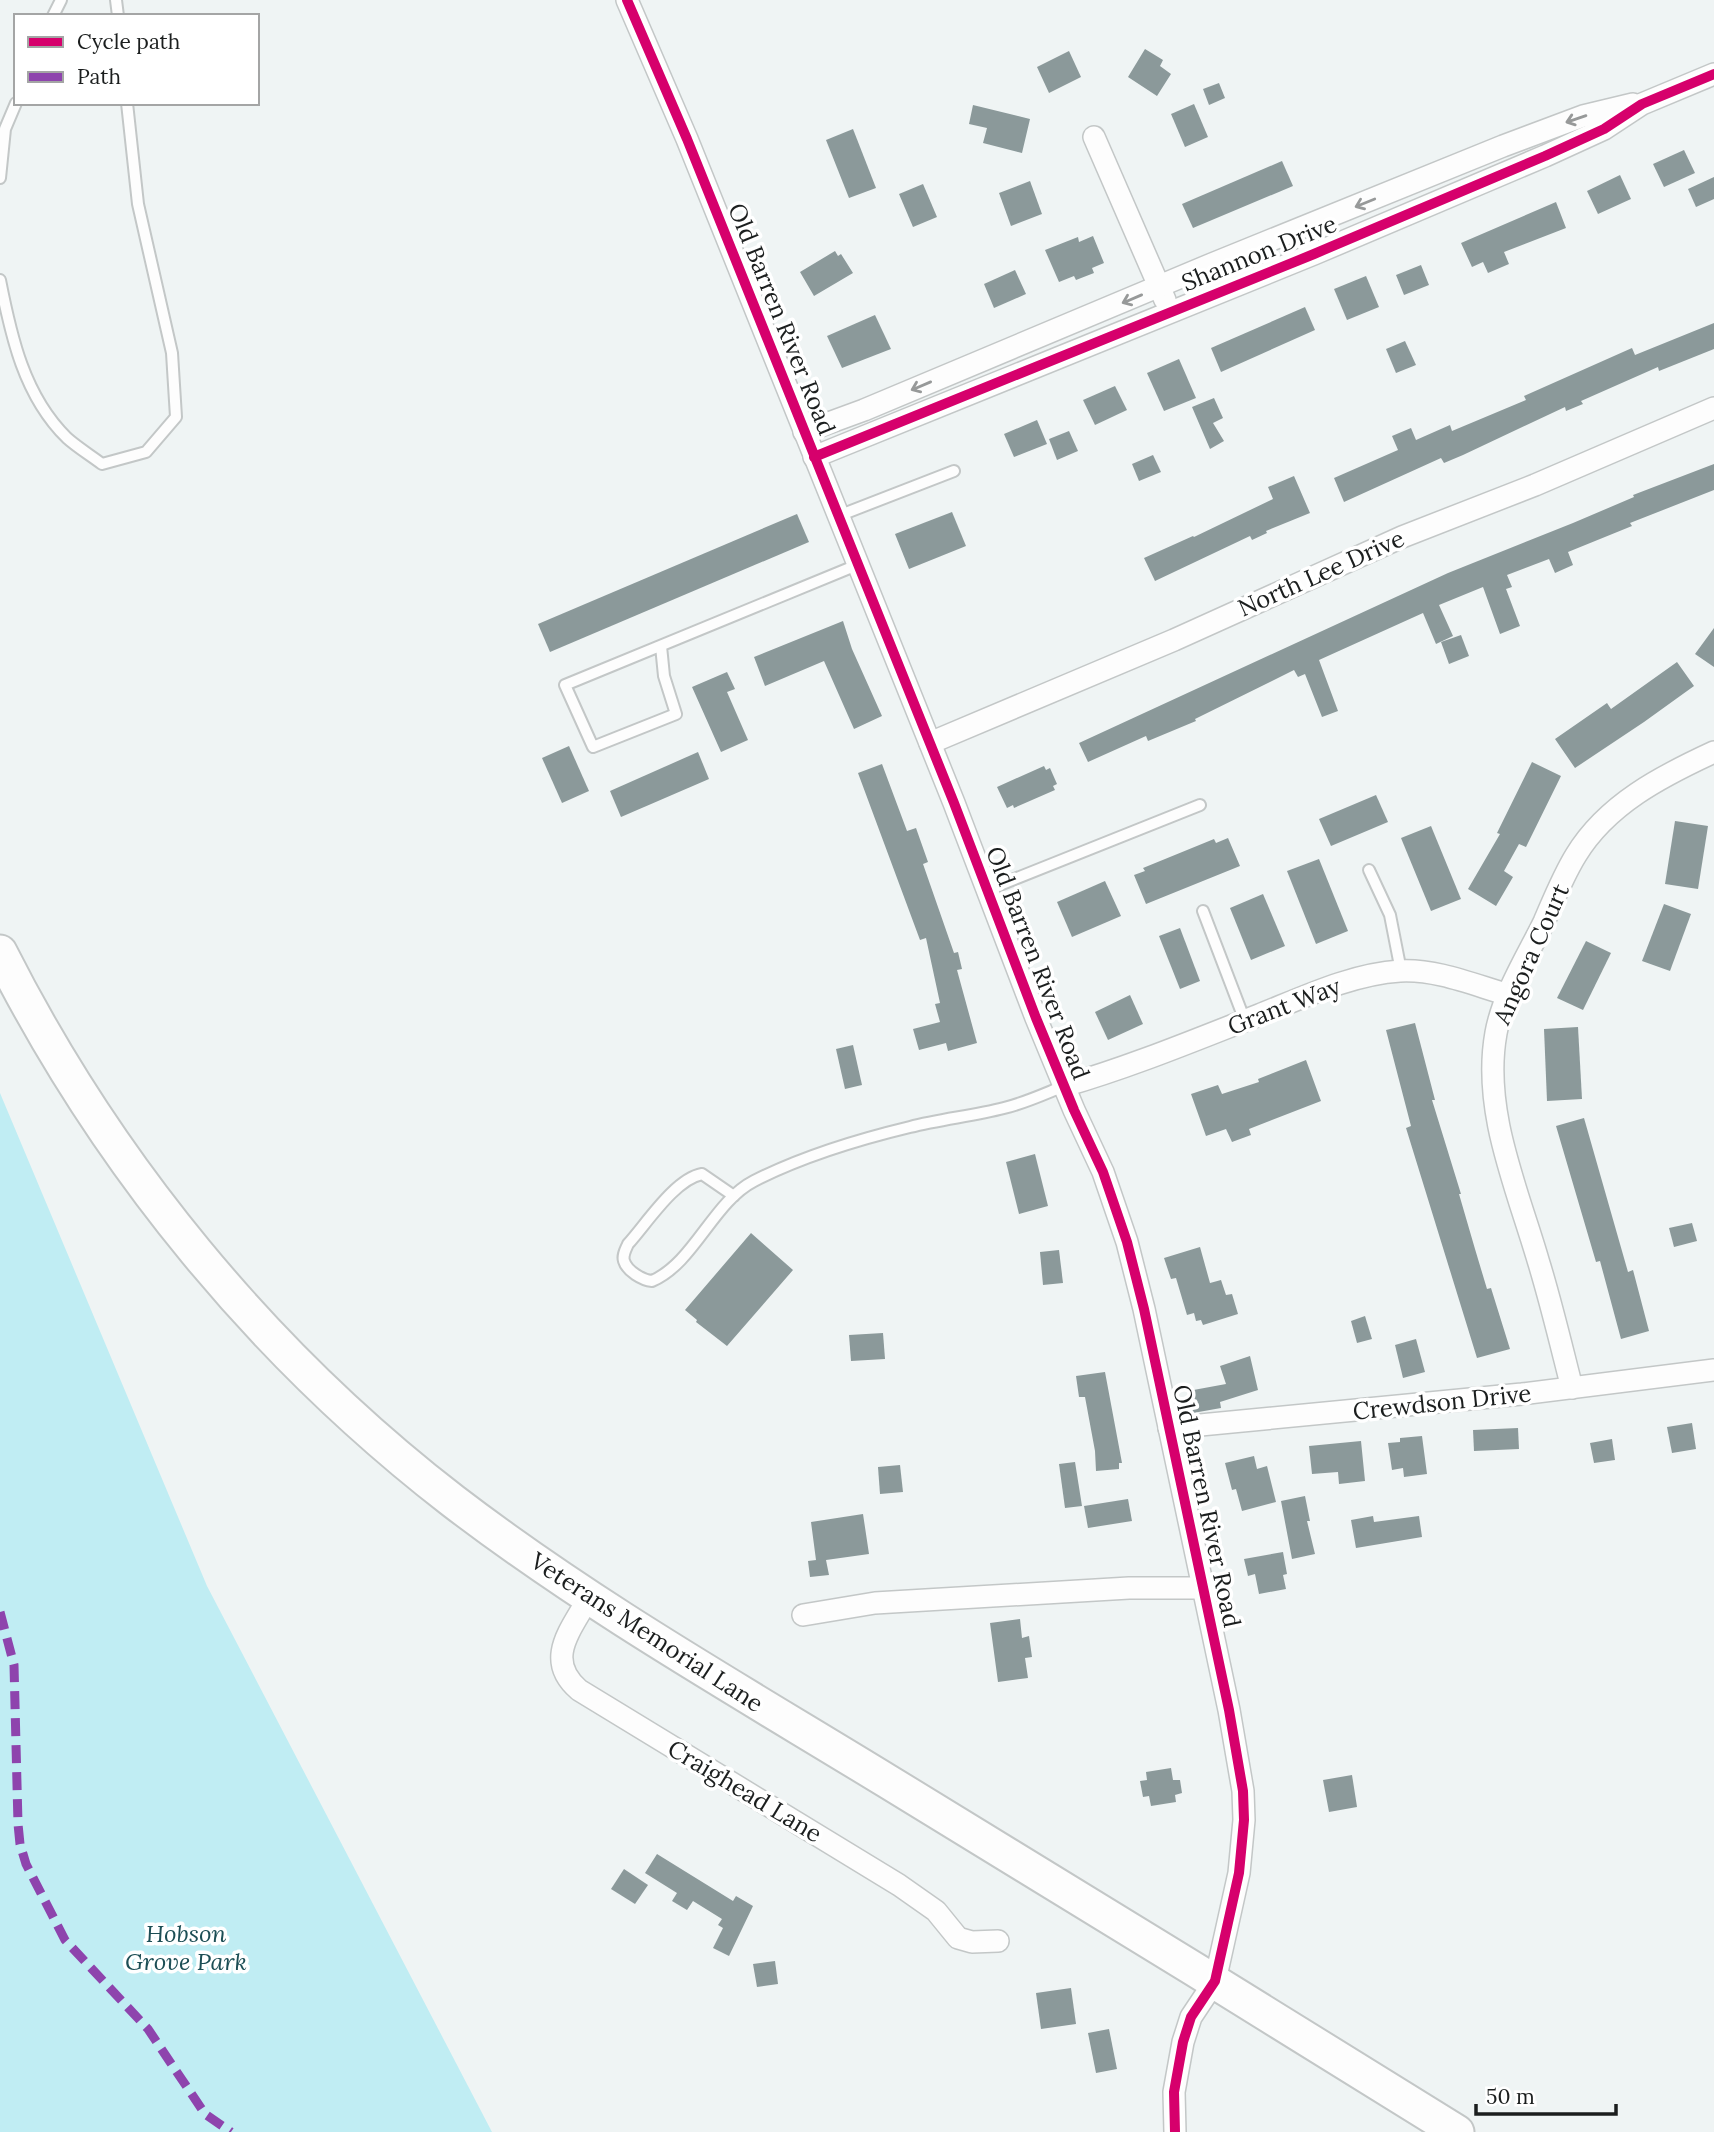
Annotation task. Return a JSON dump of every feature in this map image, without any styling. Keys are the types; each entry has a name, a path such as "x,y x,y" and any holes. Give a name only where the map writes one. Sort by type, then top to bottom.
{"main road":[{"name":"Veterans Memorial Lane","path":"0,953 55,1053 102,1127 182,1234 255,1320 320,1386 400,1458 495,1532 589,1597 773,1713 1215,1981 1457,2132"}],"street":[{"name":"Old Barren River Road","path":"626,0 687,139 930,743 1064,1086 1103,1172 1123,1229 1144,1309 1239,1759 1244,1820 1239,1873 1215,1981"},
{"name":"Shannon Drive","path":"814,457 1414,211 1576,142 1604,129 1642,104 1714,74"},
{"name":"Shannon Drive","path":"804,432 864,410 1583,116 1624,105 1642,104"},
{"path":"1094,137 1170,312"},
{"path":"1405,187 1414,211"},
{"path":"983,361 993,384"},
{"name":"North Lee Drive","path":"930,743 1174,640 1402,537 1535,485 1714,408"},
{"name":"Angora Court","path":"1572,1388 1545,1282 1511,1172 1495,1101 1493,1053 1496,1031 1509,995 1564,877 1592,833 1633,795 1714,752"},
{"name":"Grant Way","path":"1064,1086 1161,1053 1339,984 1377,974 1401,971 1445,976 1509,995"},
{"name":"Crewdson Drive","path":"1169,1429 1572,1388 1714,1370"},
{"path":"803,1615 875,1604 1129,1588 1202,1588"},
{"name":"Craighead Lane","path":"589,1597 563,1644 560,1655 564,1674 579,1690 917,1896 936,1911 957,1938 972,1942 998,1941"},
{"path":"1175,2132 1174,2092 1183,2042 1191,2017 1215,1981"}],"lane":[{"path":"0,178 5,129 15,105"},
{"path":"0,280 10,335 36,399 66,437 102,464 146,452 176,418 172,353 138,204 127,105"},
{"path":"838,516 954,471"},
{"path":"661,646 664,676 676,714 593,747 565,685 857,565"},
{"path":"987,890 1200,805"},
{"path":"1368,870 1390,915 1401,971"},
{"path":"1203,911 1245,1021"},
{"path":"734,1196 702,1174 692,1176 679,1185 628,1244 623,1254 628,1268 646,1281 659,1278 674,1265 734,1196 750,1183 803,1158 909,1127 1003,1109 1064,1086"}],"green space":[{"name":"Hobson Grove Park","path":"0,1093 207,1586 492,2132 0,2132"}],"building":[{"path":"1145,49 1163,60 1160,66 1171,74 1157,96 1128,77"},
{"path":"1069,51 1081,77 1049,93 1037,67"},
{"path":"1219,83 1225,98 1209,105 1203,89"},
{"path":"1194,104 1208,137 1185,147 1171,114"},
{"path":"973,105 1030,119 1022,153 983,143 987,128 969,124"},
{"path":"853,129 876,188 849,198 826,140"},
{"path":"1684,150 1695,173 1664,187 1653,164"},
{"path":"1282,161 1293,186 1193,228 1182,204"},
{"path":"1620,175 1631,199 1598,214 1587,191"},
{"path":"1714,177 1714,199 1696,207 1688,189"},
{"path":"1030,181 1042,214 1011,226 999,193"},
{"path":"923,184 937,217 913,227 899,194"},
{"path":"1556,202 1566,228 1504,252 1509,264 1488,273 1483,262 1472,267 1461,243"},
{"path":"1093,236 1104,263 1092,268 1094,273 1076,280 1074,276 1059,282 1045,250 1078,237 1079,242"},
{"path":"835,251 838,256 841,254 853,273 814,296 800,272"},
{"path":"1421,265 1429,285 1404,295 1396,275"},
{"path":"1015,270 1026,294 994,308 984,284"},
{"path":"1366,276 1379,307 1347,320 1334,289"},
{"path":"1305,307 1315,330 1221,372 1211,348"},
{"path":"875,315 891,349 842,368 827,336"},
{"path":"1714,323 1714,349 1659,371 1658,367 1581,401 1583,404 1566,411 1565,407 1463,455 1444,463 1441,458 1344,502 1334,478 1398,450 1392,436 1411,428 1416,440 1450,425 1452,431 1526,400 1524,396 1632,348 1635,355"},
{"path":"1405,341 1416,365 1396,373 1386,349"},
{"path":"1179,359 1196,398 1164,411 1147,373"},
{"path":"1115,386 1127,410 1095,425 1083,400"},
{"path":"1214,398 1223,418 1213,423 1224,441 1210,449 1192,407"},
{"path":"1037,420 1047,444 1014,457 1004,434"},
{"path":"1069,431 1078,451 1057,460 1049,439"},
{"path":"1153,455 1161,472 1139,481 1132,464"},
{"path":"1714,464 1714,490 1630,523 1632,526 1568,552 1573,565 1555,573 1549,559 1507,575 1512,587 1506,589 1520,626 1500,634 1483,587 1439,605 1453,636 1436,644 1423,613 1319,660 1338,711 1322,717 1305,674 1298,677 1294,670 1195,719 1196,721 1148,741 1146,736 1088,762 1079,743 1448,573"},
{"path":"1294,476 1310,513 1266,531 1267,533 1252,540 1250,536 1155,581 1144,558 1273,499 1268,487"},
{"path":"952,512 966,546 909,569 895,534"},
{"path":"797,514 809,542 550,652 538,624"},
{"path":"843,621 852,649 882,716 854,729 824,661 765,686 754,657"},
{"path":"1714,628 1714,667 1695,654"},
{"path":"1461,635 1469,656 1449,664 1441,642"},
{"path":"1677,662 1694,686 1575,768 1555,739 1607,703 1611,709"},
{"path":"727,672 735,689 727,692 748,740 721,752 692,687"},
{"path":"569,746 589,791 562,803 542,758"},
{"path":"698,752 709,779 621,817 610,791"},
{"path":"1532,762 1561,776 1526,847 1519,844 1504,871 1513,877 1496,906 1468,889 1500,834 1497,833"},
{"path":"882,764 907,831 916,828 928,862 923,864 954,953 958,952 962,969 957,970 977,1043 948,1051 946,1043 919,1050 913,1029 940,1022 935,1004 940,1003 926,938 920,940 858,773"},
{"path":"1044,766 1046,770 1050,768 1057,784 1053,786 1055,790 1014,808 1013,805 1007,808 997,787"},
{"path":"1376,795 1388,822 1331,846 1319,819"},
{"path":"1675,821 1708,826 1698,889 1665,884"},
{"path":"1431,826 1461,899 1431,911 1401,838"},
{"path":"1228,838 1240,866 1146,904 1134,875 1145,871 1143,868 1214,839 1216,843"},
{"path":"1319,859 1348,931 1316,944 1287,871"},
{"path":"1105,881 1121,916 1072,937 1057,902"},
{"path":"1263,894 1285,946 1251,960 1230,908"},
{"path":"1664,904 1691,914 1670,971 1642,961"},
{"path":"1180,928 1200,981 1180,989 1159,936"},
{"path":"1586,941 1611,953 1583,1010 1557,998"},
{"path":"1130,995 1143,1024 1108,1040 1095,1012"},
{"path":"1415,1023 1435,1100 1432,1100 1475,1249 1487,1289 1491,1288 1510,1349 1477,1358 1406,1128 1411,1126 1386,1030"},
{"path":"1578,1027 1582,1099 1547,1101 1544,1029"},
{"path":"853,1045 862,1085 845,1089 836,1049"},
{"path":"1306,1060 1321,1101 1249,1129 1251,1135 1232,1142 1226,1129 1206,1136 1191,1094 1218,1085 1222,1094 1259,1082 1258,1079"},
{"path":"1584,1118 1628,1272 1633,1270 1649,1331 1621,1339 1600,1261 1596,1262 1556,1126"},
{"path":"1035,1154 1048,1206 1019,1214 1006,1162"},
{"path":"1692,1223 1697,1241 1674,1247 1669,1228"},
{"path":"751,1233 793,1270 727,1346 685,1310"},
{"path":"1200,1247 1210,1283 1221,1280 1226,1295 1232,1294 1238,1314 1203,1325 1201,1320 1196,1321 1194,1313 1187,1315 1176,1278 1171,1279 1164,1258"},
{"path":"1059,1250 1063,1283 1043,1285 1040,1252"},
{"path":"1365,1316 1372,1339 1357,1343 1351,1321"},
{"path":"883,1333 885,1359 851,1361 849,1335"},
{"path":"1416,1339 1425,1372 1403,1378 1395,1345"},
{"path":"1250,1356 1258,1390 1220,1402 1221,1408 1193,1413 1188,1391 1226,1384 1220,1366"},
{"path":"1105,1372 1122,1463 1119,1463 1119,1469 1096,1471 1085,1397 1079,1397 1076,1376"},
{"path":"1692,1423 1696,1449 1672,1453 1667,1427"},
{"path":"1518,1428 1519,1449 1474,1451 1473,1430"},
{"path":"1422,1436 1427,1474 1404,1477 1403,1468 1392,1470 1388,1443 1400,1442 1400,1438"},
{"path":"1612,1439 1615,1460 1594,1463 1590,1443"},
{"path":"1361,1441 1365,1481 1339,1484 1338,1472 1312,1474 1309,1446"},
{"path":"1254,1456 1257,1469 1267,1466 1276,1502 1242,1511 1236,1489 1232,1490 1225,1463"},
{"path":"1075,1462 1082,1506 1065,1508 1059,1464"},
{"path":"900,1465 903,1492 880,1494 878,1467"},
{"path":"1305,1496 1310,1521 1307,1521 1315,1554 1292,1559 1281,1501"},
{"path":"1128,1499 1132,1521 1088,1528 1084,1506"},
{"path":"863,1514 869,1554 826,1560 829,1575 810,1577 808,1561 816,1560 811,1522"},
{"path":"1373,1516 1374,1522 1419,1516 1422,1537 1356,1548 1351,1520"},
{"path":"1283,1552 1287,1574 1283,1575 1286,1589 1259,1594 1255,1574 1248,1576 1244,1559"},
{"path":"1020,1619 1022,1638 1029,1636 1032,1657 1025,1658 1028,1678 998,1682 990,1623"},
{"path":"1171,1768 1173,1780 1180,1780 1182,1793 1175,1795 1176,1802 1151,1806 1149,1796 1143,1797 1140,1781 1147,1780 1146,1772"},
{"path":"1352,1775 1357,1807 1329,1812 1323,1780"},
{"path":"657,1854 733,1901 736,1896 753,1906 729,1956 713,1948 723,1928 718,1925 722,1919 693,1901 687,1910 672,1901 677,1893 645,1873"},
{"path":"624,1869 648,1885 635,1904 611,1889"},
{"path":"775,1961 778,1984 757,1987 753,1964"},
{"path":"1071,1988 1076,2024 1041,2029 1036,1993"},
{"path":"1109,2029 1117,2069 1096,2073 1088,2033"}],"marked path":[{"path":"0,1612 14,1665 18,1824 26,1864 65,1940 148,2029 205,2114 231,2132"}],"cycle path":[{"path":"627,0 687,139 954,803 1036,1018 1103,1172 1127,1242 1144,1309 1229,1710 1243,1791 1244,1820 1239,1873 1215,1981 1191,2017 1183,2042 1174,2092 1175,2132"},
{"path":"814,457 1314,254 1545,156 1604,129 1642,104 1714,74"}]}
